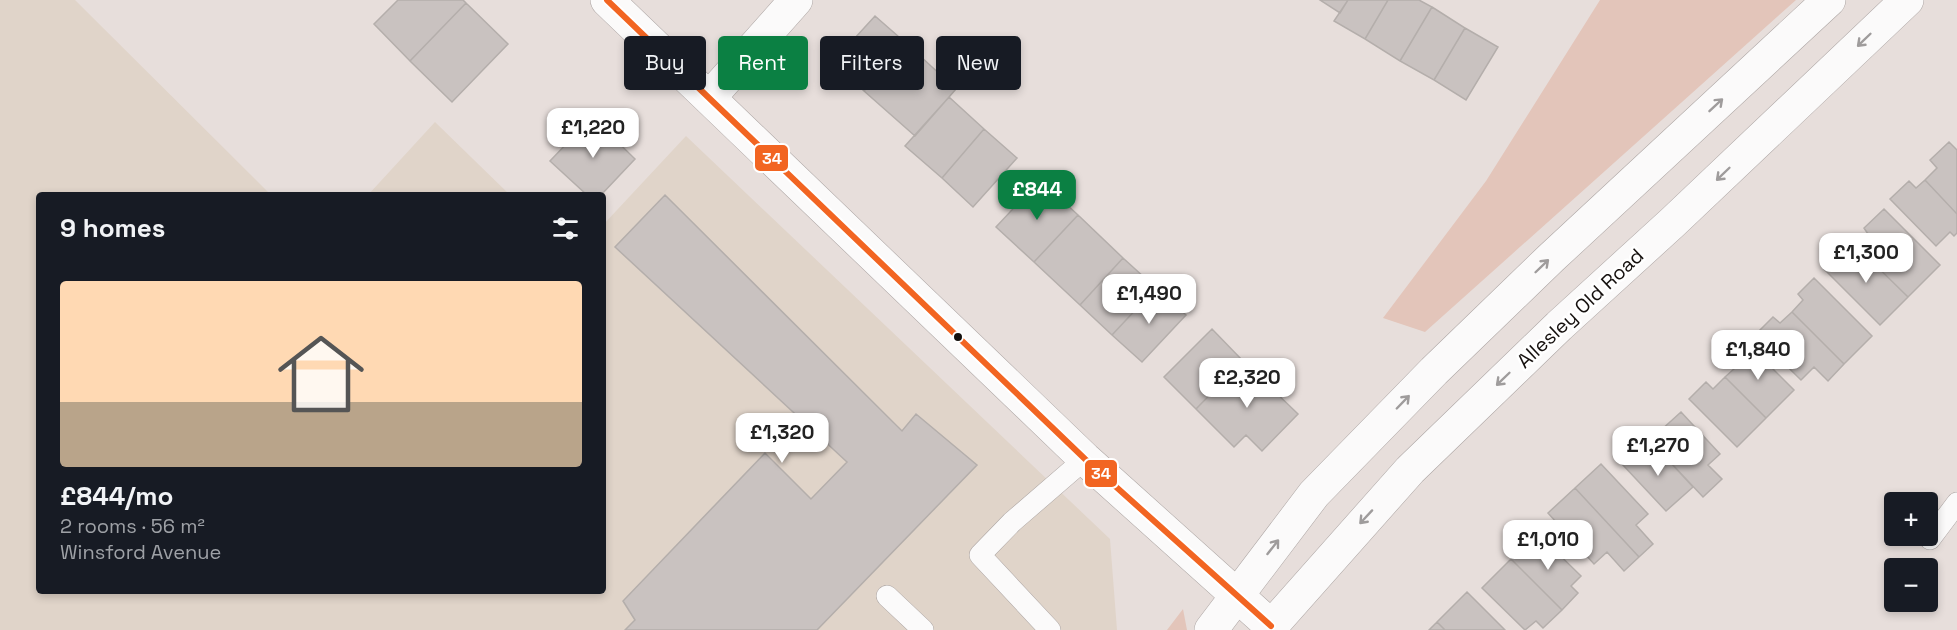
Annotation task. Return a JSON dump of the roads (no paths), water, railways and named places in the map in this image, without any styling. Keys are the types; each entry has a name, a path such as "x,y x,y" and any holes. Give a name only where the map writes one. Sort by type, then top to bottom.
{"main road":[{"path":"608,0 1085,459 1237,593 1270,628"},
{"path":"709,98 796,0"},
{"path":"1211,630 1314,494 1434,370 1829,0"},
{"name":"Allesley Old Road","path":"1270,628 1410,470 1559,326 1673,222 1907,0"}],"lane":[{"path":"1050,630 980,555 1012,522 1085,459"},
{"path":"1938,528 1957,503"},
{"path":"887,596 923,630"}]}
